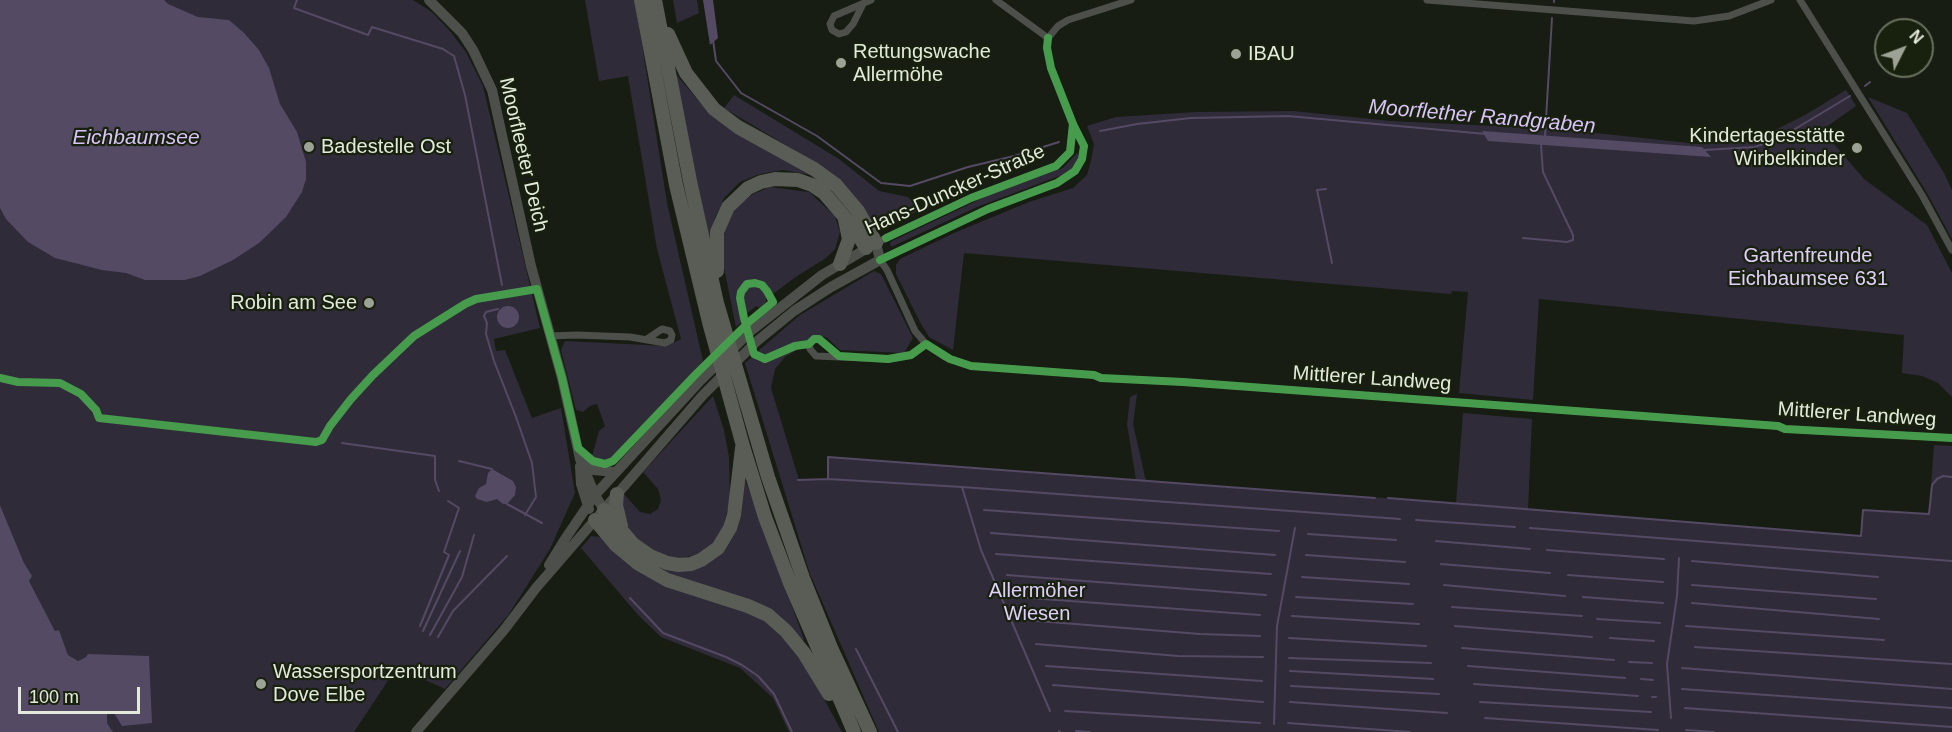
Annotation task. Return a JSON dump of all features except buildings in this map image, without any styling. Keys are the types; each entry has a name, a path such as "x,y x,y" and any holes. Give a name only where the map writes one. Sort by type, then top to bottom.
{"highway":[{"path":"641,0 676,185 742,446 790,583 853,730"},
{"path":"656,0 679,60 689,79 705,99 738,127 814,169 836,185 858,211 871,246"},
{"path":"656,0 690,181 717,303 782,522 832,650 870,732"},
{"path":"717,303 716,250 719,225 732,202 748,188 770,179 798,180 812,185 824,193 871,246"},
{"path":"840,264 849,239 843,215"},
{"path":"600,515 650,556 667,563 691,564 710,555 725,540 734,515 742,446"},
{"path":"617,494 617,513 624,534"},
{"path":"600,515 616,545 639,564 667,580 748,606 768,615 786,631 804,653 853,730"}],"street":[{"name":"Moorfleeter Deich","path":"429,0 445,14 468,42 492,90 531,266 580,459 595,495 600,515"},
{"path":"863,4 849,30 843,34 834,32 830,24 834,16 871,0"},
{"path":"996,0 1048,38 1058,26 1068,20 1131,0"},
{"path":"1427,0 1695,21 1740,13 1771,0"},
{"path":"1800,0 1927,203 1952,250"},
{"name":"Hans-Duncker-Straße","path":"536,588 703,394 756,342 794,311 880,260 988,209 1057,183 1069,176 1079,165 1084,153 1082,139 1073,124 1048,59 1048,38"},
{"name":"Hans-Duncker-Straße","path":"536,588 595,495 699,382 753,330 803,288 871,246 971,198 1056,166 1070,152 1073,124"},
{"path":"871,246 880,260"},
{"name":"Mittlerer Landweg","path":"880,260 887,270 909,322 926,344 945,357 963,364 1094,375 1101,378 1217,384 1795,429 1952,438"},
{"path":"550,336 576,335 646,339"},
{"path":"839,356 898,359 911,355 926,344"},
{"name":"Moorfleeter Deich","path":"580,459 581,484 587,505 600,515"},
{"path":"580,459 594,470 615,472"},
{"path":"416,732 504,630 536,588"}],"green space":[{"path":"0,0 413,0 432,12 466,52 483,86 540,328 494,339 496,351 505,350 532,418 561,408 575,493 550,549 509,614 445,689 397,667 354,732 113,732 107,723 107,715 110,712 152,723 86,657 78,661 68,655 59,630 55,631 29,581 31,576 0,505"},
{"path":"585,0 635,0 667,203 703,361 611,458 602,462 595,461 592,456 599,431 605,426 597,404 583,412 576,410 561,350 565,341 667,346 681,339 657,249 628,76 599,81"},
{"path":"673,0 697,0 699,13 677,23"},
{"path":"674,72 710,114 810,175 783,170 760,174 740,182 724,198 709,240"},
{"name":"Gartenfreunde Eichbaumsee 631","path":"1846,90 1856,106 1822,130 1864,179 1927,225 1952,273 1952,397 1938,383 1922,376 1902,373 1904,335 1539,299 1533,400 1459,393 1468,292 1452,291 1451,294 964,253 953,350 929,337 896,274 896,265 900,259 954,233 1029,202 1073,188 1087,175 1091,161 1094,144 1087,126 1116,117 1196,112 1293,111 1391,121 1559,129 1698,144 1751,142 1805,115"},
{"path":"734,95 839,159 879,191 908,197 920,210 887,226 873,224 847,188 819,165 724,108"},
{"path":"1868,97 1907,113 1944,173 1952,190 1952,239 1927,193"},
{"path":"1077,153 1079,156 1072,169 1062,175 977,207 891,247 890,242 991,194 1063,168"},
{"path":"770,187 809,192 835,216 840,232 835,249 826,258 773,294 769,287 761,281 752,279 745,282 738,289 736,297 742,322 736,327 721,253 726,224 738,205 753,194"},
{"path":"874,271 881,274 913,338 904,353 840,350 826,337 813,336 806,342 793,344 766,356 757,352 800,315"},
{"path":"755,286 762,289 766,302 760,308 756,306 746,314 742,297 748,287"},
{"name":"Allermöher Wiesen","path":"796,349 775,369 771,388 799,480 828,479 828,457 1136,480 1127,424 1130,397 1137,394 1133,424 1146,481 1456,503 1463,413 1532,419 1528,509 1861,536 1863,510 1929,514 1934,445 1952,446 1952,732 879,732 810,574 745,363 752,357 760,362 767,362"},
{"path":"713,396 724,430 729,457 730,499 722,533 713,547 697,555 676,559 654,552 633,535 620,516 624,494 640,512 650,514 658,509 661,500 658,489 643,472"},
{"path":"743,474 804,639 802,641 790,627 655,570 633,556 608,525 624,544 656,567 684,569 725,546"},
{"path":"591,536 602,537 622,557 757,614 796,648 842,732 789,732 773,698 740,668 661,637 638,615 581,548"}],"water":[{"name":"Eichbaumsee","path":"0,0 164,0 198,17 229,20 259,50 269,68 280,104 297,132 306,162 306,179 302,192 286,217 259,243 233,260 200,276 185,280 145,280 126,273 102,270 55,258 28,242 6,219 0,208"},
{"path":"703,0 713,0 718,38 710,45"},
{"path":"1482,131 1702,147 1711,157 1488,141"},
{"path":"508,306 516,309 519,317 516,325 508,328 500,325 497,317 500,309"},
{"path":"492,469 513,481 516,487 515,495 507,504 497,499 487,502 475,496 479,488 486,484 488,473"},
{"path":"0,505 24,563 32,576 29,581 55,631 59,630 68,655 78,661 88,654 149,656 152,723 122,726 111,712 107,715 107,723 113,732 0,732"}],"waterway":[{"path":"297,0 294,8 368,35 372,27 443,49 454,56 465,95 502,285"},
{"path":"1545,136 1552,18"},
{"name":"Moorflether Randgraben","path":"713,40 716,61 741,93 817,136 881,183 910,186 1059,142"},
{"name":"Moorflether Randgraben","path":"1865,86 1870,82"},
{"name":"Moorflether Randgraben","path":"1704,150 1755,147 1780,138 1850,96"},
{"name":"Moorflether Randgraben","path":"1100,131 1191,118 1288,116 1486,134"},
{"path":"1523,238 1567,242 1573,240 1573,235 1543,172 1541,145"},
{"path":"1326,189 1317,190 1332,263"},
{"path":"498,309 486,312 484,316 487,323 486,334 532,463 536,497 525,515"},
{"path":"342,443 435,456 435,480 439,491"},
{"path":"798,480 828,479 828,457 1375,498"},
{"path":"459,461 492,469"},
{"path":"1388,498 1861,536 1863,510 1929,514 1932,485 1943,476 1952,477"},
{"path":"828,479 962,487"},
{"path":"1050,711 981,550 962,487 1400,519"},
{"path":"420,626 449,555 444,552 459,508 448,501"},
{"path":"507,504 542,523"},
{"path":"984,510 1279,531"},
{"path":"1416,520 1515,527"},
{"path":"1274,724 1277,626 1295,528"},
{"path":"1530,528 1952,561"},
{"path":"991,533 1275,555"},
{"path":"1308,534 1396,540"},
{"path":"430,635 462,577 474,535"},
{"path":"1436,541 1530,549"},
{"path":"1547,550 1664,559"},
{"path":"423,631 460,551"},
{"path":"996,554 1271,574"},
{"path":"1306,555 1405,562"},
{"path":"438,637 453,611 507,556"},
{"path":"1671,718 1667,664 1677,596 1679,558"},
{"path":"1692,561 1878,577"},
{"path":"1441,564 1550,573"},
{"path":"1007,575 1266,595"},
{"path":"1568,575 1663,582"},
{"path":"1302,577 1409,584"},
{"path":"1444,585 1565,596"},
{"path":"1692,585 1876,599"},
{"path":"1016,597 1260,615"},
{"path":"1296,597 1413,604"},
{"path":"1583,597 1663,603"},
{"path":"630,598 663,633 726,657 758,676 774,694 792,732"},
{"path":"1692,603 1879,619"},
{"path":"1452,607 1582,616"},
{"path":"1292,616 1419,624"},
{"path":"1597,619 1660,623"},
{"path":"1025,620 1200,634 1260,636"},
{"path":"1455,626 1592,637"},
{"path":"1686,626 1884,640"},
{"path":"1289,638 1426,646"},
{"path":"1610,638 1654,641"},
{"path":"1036,644 1178,656 1263,657"},
{"path":"1695,647 1952,664"},
{"path":"1462,648 1614,660"},
{"path":"856,649 898,732"},
{"path":"1289,658 1431,663"},
{"path":"1629,662 1652,663"},
{"path":"1046,666 1262,681"},
{"path":"1468,666 1625,678"},
{"path":"1682,668 1952,689"},
{"path":"1290,671 1433,679"},
{"path":"1641,679 1653,680"},
{"path":"1474,684 1638,696"},
{"path":"1053,685 1263,702"},
{"path":"1291,686 1439,694"},
{"path":"1682,689 1952,708"},
{"path":"1290,702 1447,713"},
{"path":"1480,702 1651,712"},
{"path":"1685,708 1952,727"},
{"path":"1065,711 1260,723"},
{"path":"1485,718 1658,730"},
{"path":"1288,723 1410,732"},
{"path":"1686,730 1714,732"},
{"path":"1076,731 1090,732"}],"cycle path":[{"path":"880,260 988,209 1057,183 1075,171 1082,159 1084,146 1051,68 1047,48 1048,38"},
{"path":"886,238 971,198 1056,166 1070,152 1073,124"},
{"path":"0,378 18,382 60,383 81,394 96,410 99,418 316,442 322,440 351,399 373,375 414,336 476,299 537,289 562,378 578,448 593,461 605,464 613,461 697,373 750,321 773,302 762,285 755,283 747,284 740,298 744,318 754,354 765,359 795,346 809,344 814,339 819,339 839,356 888,359 911,355 926,344 950,359 971,366 1094,375 1101,378 1183,382 1778,426 1785,429 1952,438"}],"place":[{"name":"IBAU","path":"1236,54"},
{"name":"Rettungswache Allermöhe","path":"841,63"},
{"name":"Badestelle Ost","path":"309,147"},
{"name":"Kindertagesstätte Wirbelkinder","path":"1857,148"},
{"name":"Robin am See","path":"369,303"},
{"name":"Wassersportzentrum Dove Elbe","path":"261,684"}]}
